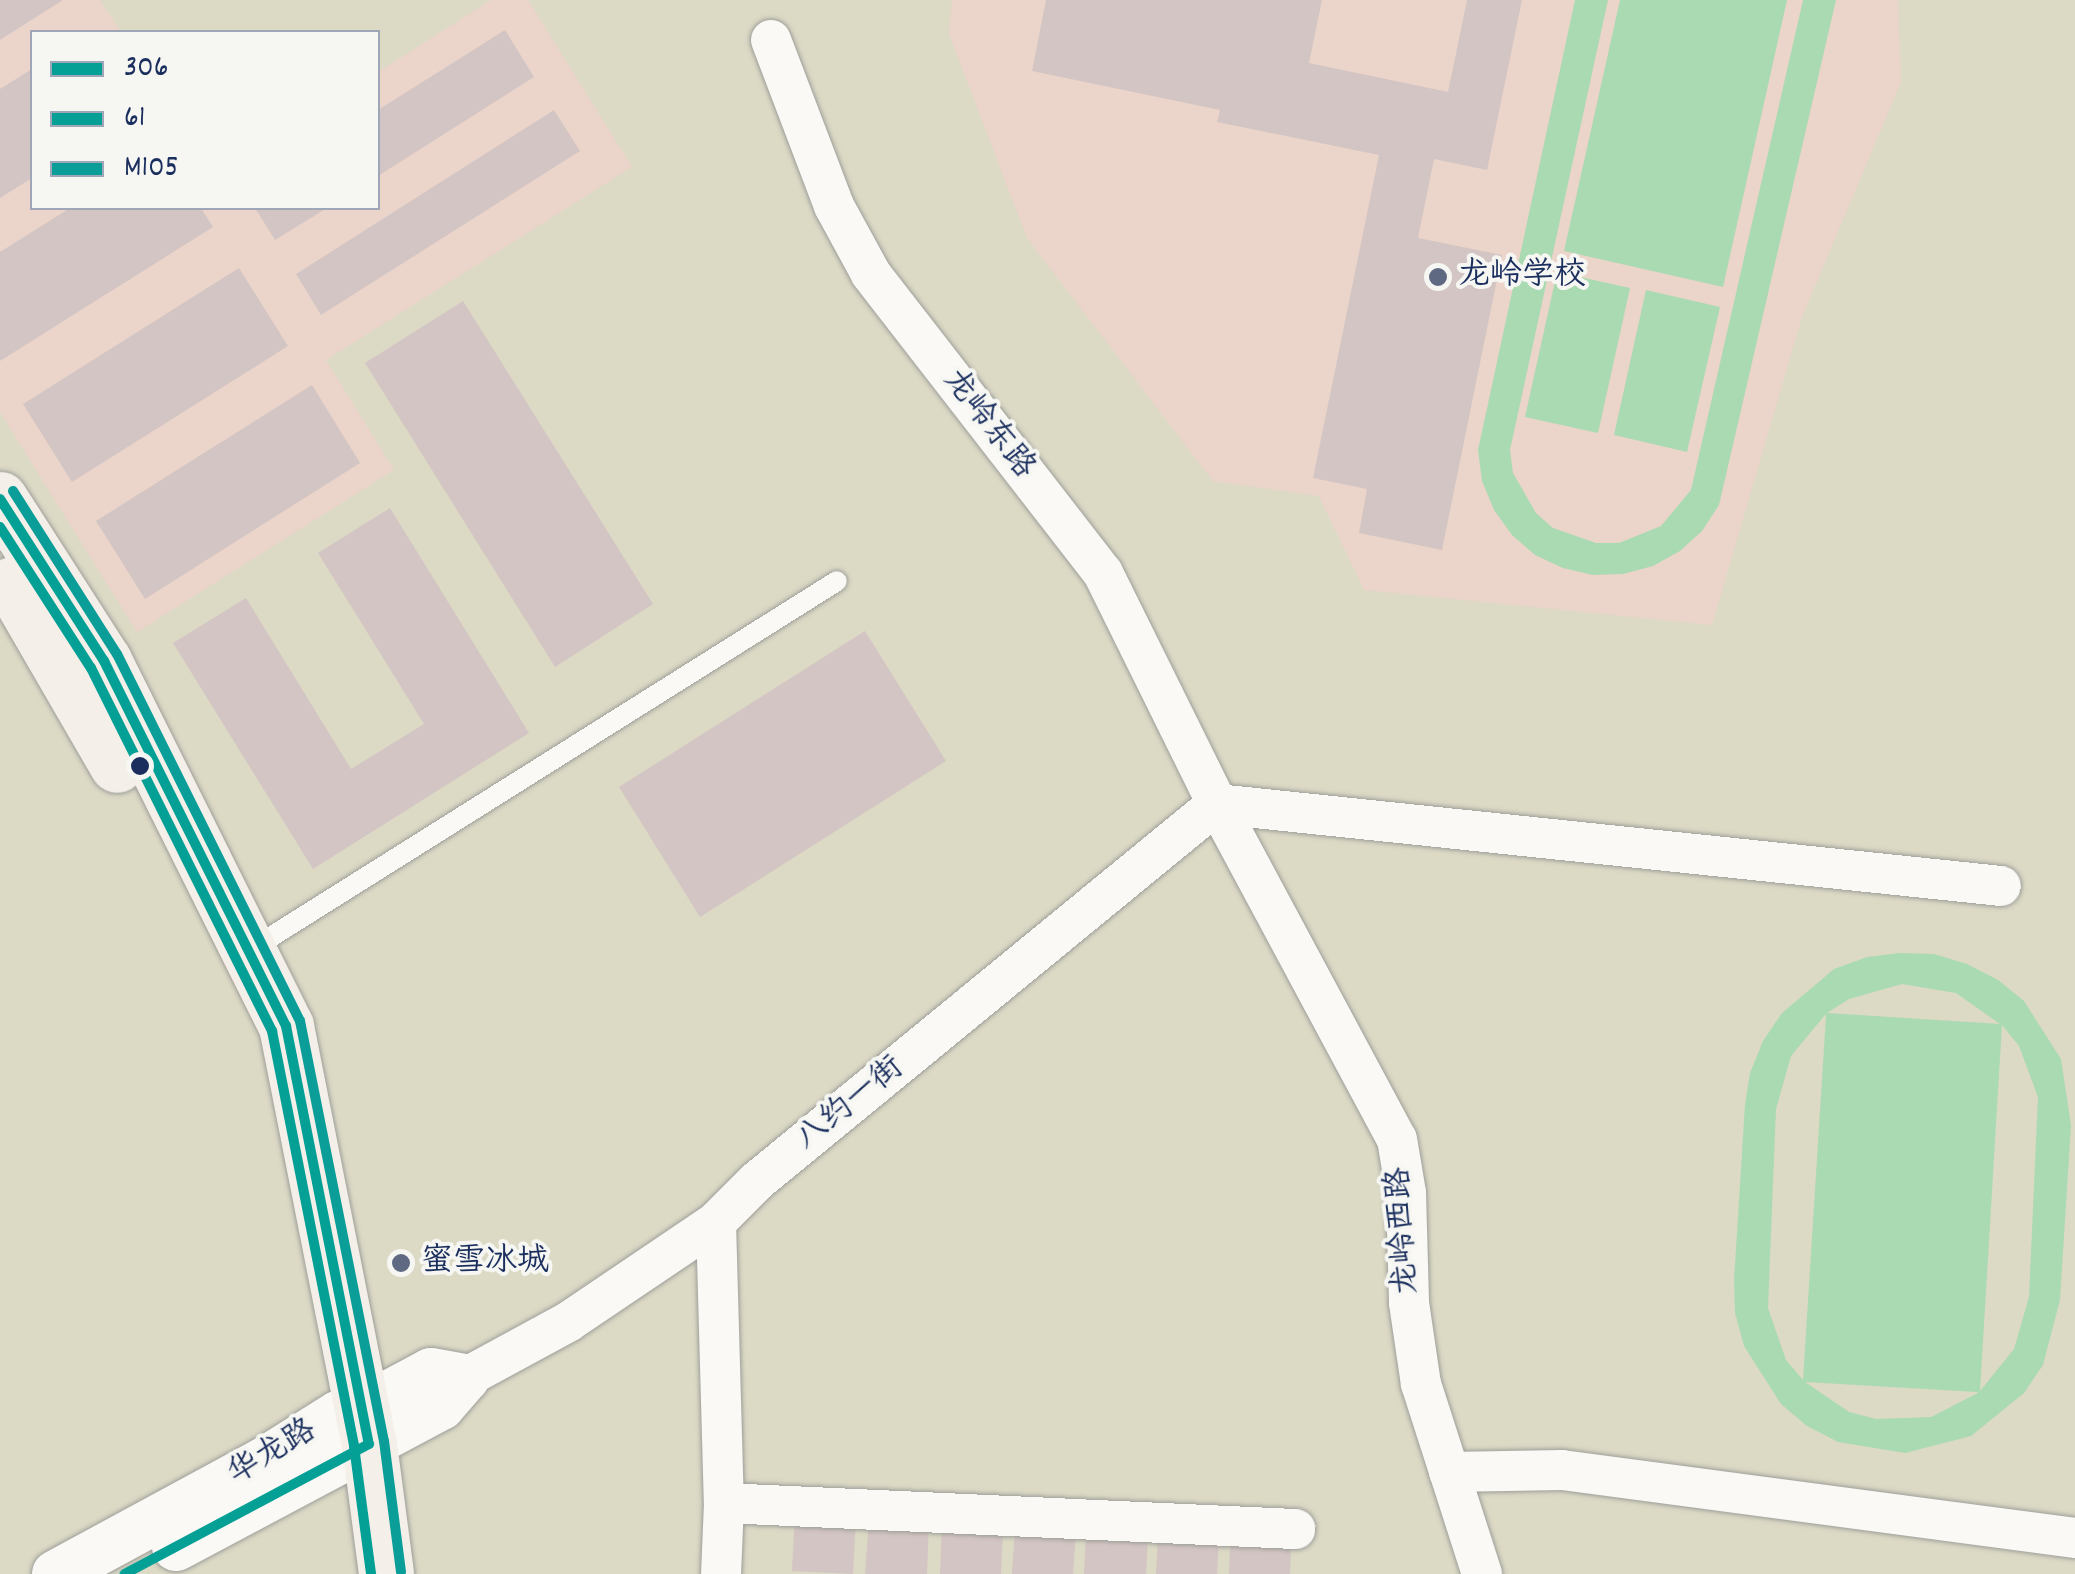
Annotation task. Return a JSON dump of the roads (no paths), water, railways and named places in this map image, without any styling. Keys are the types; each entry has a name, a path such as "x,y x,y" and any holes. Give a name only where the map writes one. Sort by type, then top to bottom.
{"main road":[{"path":"0,500 104,661 286,1026 354,1431 361,1574"},
{"path":"0,565 215,942 255,1040 386,1574"}],"street":[{"name":"龙岭东路","path":"770,40 834,206 871,274 1103,573 1217,804"},
{"path":"1217,804 2001,886"},
{"name":"八约一街","path":"465,1378 568,1322 716,1222 757,1181 1217,804"},
{"name":"龙岭西路","path":"1217,804 1397,1139 1406,1194 1409,1303 1421,1384 1482,1574"},
{"path":"716,1222 724,1503 720,1574"},
{"name":"华龙路","path":"124,1574 354,1431 431,1372 465,1378"},
{"name":"华龙路","path":"56,1574 264,1462 354,1431"},
{"path":"1450,1472 1562,1470 2075,1538"},
{"path":"724,1503 1295,1529"}],"lane":[{"path":"248,951 838,582"}],"place":[{"name":"龙岭学校","path":"1438,277"},
{"name":"蜜雪冰城","path":"401,1263"}]}
